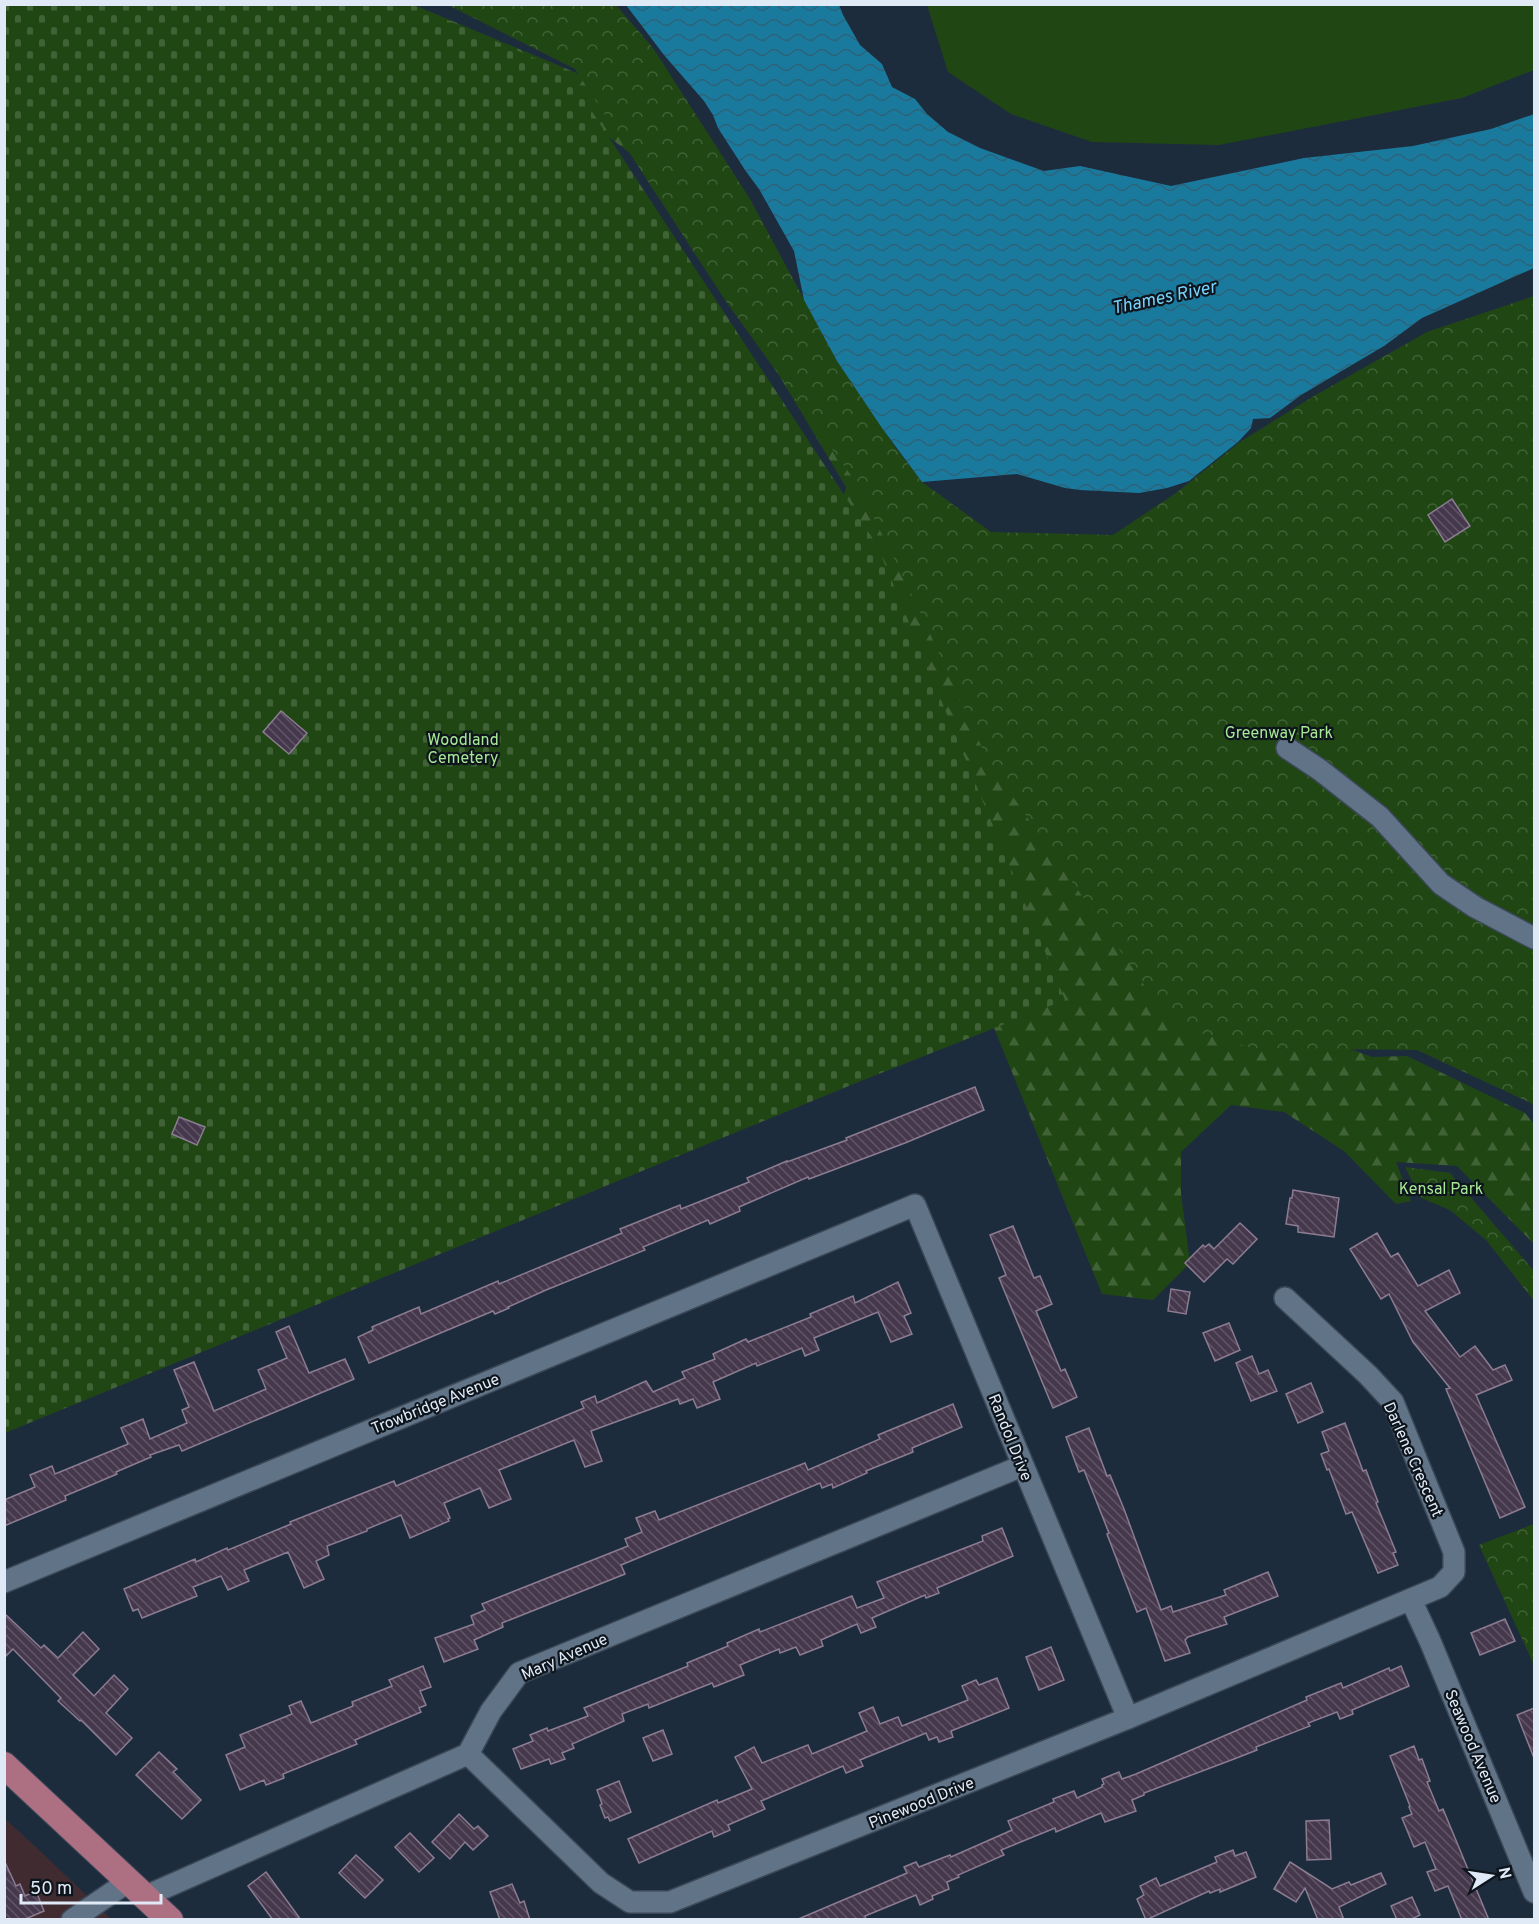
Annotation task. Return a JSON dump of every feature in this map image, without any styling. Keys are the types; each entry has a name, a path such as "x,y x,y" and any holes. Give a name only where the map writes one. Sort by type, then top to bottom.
{"main road":[{"path":"4,1765 170,1920"}],"street":[{"path":"1287,748 1320,770 1380,817 1441,884 1475,907 1534,938"},
{"name":"Randol Drive","path":"866,1225 915,1205 1128,1719"},
{"name":"Trowbridge Avenue","path":"4,1582 866,1225"},
{"name":"Darlene Crescent","path":"1285,1298 1368,1375 1393,1402 1454,1552 1454,1572 1440,1587 1411,1600"},
{"name":"Mary Avenue","path":"468,1754 491,1711 519,1672 1022,1466"},
{"name":"Pinewood Drive","path":"468,1754 601,1883 630,1902 670,1902 1128,1719 1411,1600"},
{"name":"Seawood Avenue","path":"1411,1600 1435,1652 1534,1892"},
{"path":"72,1920 137,1888 468,1754"}],"shaded area":[{"path":"4,1818 39,1850 111,1919 5,1919"}],"green space":[{"name":"Woodland Cemetery","path":"5,5 413,5 566,72 877,545 1065,1000 856,1083 5,1433"},
{"path":"358,5 414,5 629,95 1274,1021 1372,1057 1407,1056 1525,1113 1534,1124 1534,1244 1457,1166 1396,1162 1411,1201 1396,1204 1344,1151 1284,1112 1231,1105 1181,1152 1181,1194 1190,1263 1153,1300 1102,1294 988,1013 794,676 846,487 659,175 573,110"},
{"name":"Greenway Park","path":"448,5 616,5 653,48 750,199 837,361 895,447 922,482 991,532 1113,535 1176,493 1240,442 1314,396 1427,332 1534,296 1534,1106 1417,1050 1252,1048 1172,1025 988,761 915,601 857,484 725,300 575,69"},
{"path":"927,5 1534,5 1534,70 1462,98 1219,145 1092,142 1011,114 948,72"},
{"name":"Kensal Park","path":"1405,1167 1450,1173 1534,1271 1534,1301 1487,1241 1450,1210 1421,1198"},
{"path":"1534,1524 1534,1665 1479,1545"}],"water":[{"name":"Thames River","path":"626,5 839,5 860,45 882,64 892,87 915,99 927,114 948,132 980,148 1044,171 1080,166 1171,186 1304,158 1413,146 1491,129 1534,114 1534,268 1422,318 1384,346 1301,395 1270,418 1253,419 1251,428 1238,442 1189,481 1139,493 1065,488 1017,474 922,482 837,361 804,300 794,251 759,189 718,128 704,101 664,55"}],"building":[{"path":"1452,499 1470,526 1445,542 1428,515"},
{"path":"281,711 307,733 289,754 263,732"},
{"path":"975,1087 984,1110 905,1143 809,1179 808,1177 739,1207 740,1211 710,1224 708,1220 643,1247 645,1250 546,1290 495,1314 493,1311 369,1363 358,1337 373,1330 372,1327 419,1307 421,1314 498,1281 499,1284 622,1233 620,1229 680,1205 681,1209 749,1182 747,1178 787,1161 847,1140 846,1138"},
{"path":"179,1117 205,1127 197,1145 172,1134"},
{"path":"1293,1190 1339,1198 1334,1237 1298,1232 1298,1226 1286,1224"},
{"path":"1240,1223 1257,1239 1233,1264 1227,1259 1204,1282 1185,1263 1203,1245 1205,1247 1209,1244 1214,1249"},
{"path":"1013,1226 1034,1278 1040,1276 1052,1304 1036,1311 1061,1371 1065,1369 1077,1397 1053,1408 999,1278 1006,1275 990,1235"},
{"path":"1377,1233 1391,1257 1398,1253 1418,1286 1449,1270 1460,1293 1425,1311 1460,1357 1475,1346 1493,1370 1505,1365 1512,1380 1476,1395 1525,1507 1500,1518 1446,1389 1450,1388 1413,1342 1389,1294 1381,1299 1350,1249"},
{"path":"898,1282 911,1313 904,1316 912,1334 891,1342 878,1312 814,1338 819,1350 805,1356 802,1348 757,1366 756,1363 713,1382 720,1399 697,1408 693,1399 680,1404 678,1399 591,1431 602,1461 585,1467 574,1440 499,1470 511,1499 489,1508 480,1488 444,1503 449,1521 410,1538 401,1515 327,1546 329,1555 316,1561 324,1579 304,1588 288,1552 244,1570 249,1581 228,1590 221,1576 193,1587 197,1596 142,1618 138,1609 133,1611 124,1589 195,1559 196,1562 227,1548 228,1550 291,1524 290,1522 394,1481 396,1486 584,1408 581,1402 595,1396 597,1403 646,1381 653,1392 685,1378 682,1372 715,1359 713,1354 746,1339 748,1342 811,1317 810,1314 853,1296 855,1303"},
{"path":"1171,1289 1190,1292 1186,1314 1168,1311"},
{"path":"1229,1323 1240,1350 1215,1361 1203,1333"},
{"path":"289,1326 309,1373 345,1359 354,1379 182,1451 179,1445 150,1455 151,1457 116,1472 117,1474 65,1496 66,1500 4,1526 4,1500 35,1487 30,1475 52,1466 55,1474 128,1444 121,1428 143,1419 150,1439 187,1423 182,1410 189,1407 174,1370 194,1362 214,1411 266,1389 258,1370 287,1358 276,1332"},
{"path":"1252,1356 1259,1374 1268,1370 1277,1391 1251,1401 1236,1363"},
{"path":"1311,1383 1323,1412 1298,1423 1286,1394"},
{"path":"953,1404 962,1427 912,1448 913,1452 866,1471 867,1473 833,1488 832,1484 822,1488 820,1483 621,1565 625,1574 502,1623 503,1627 474,1640 478,1649 444,1662 435,1638 474,1624 471,1616 485,1610 482,1604 628,1546 625,1539 642,1532 636,1518 655,1511 659,1520 805,1463 808,1470 880,1439 878,1435"},
{"path":"1345,1423 1363,1471 1366,1470 1378,1502 1376,1503 1396,1552 1393,1553 1398,1565 1378,1573 1352,1512 1346,1514 1321,1454 1329,1451 1322,1432"},
{"path":"1089,1428 1107,1476 1110,1475 1124,1509 1161,1610 1171,1606 1173,1612 1226,1595 1224,1590 1268,1572 1278,1596 1224,1617 1227,1624 1188,1637 1185,1640 1190,1653 1165,1661 1146,1608 1137,1612 1084,1470 1079,1472 1066,1437"},
{"path":"1002,1528 1013,1556 937,1588 939,1593 926,1598 925,1595 872,1618 876,1627 861,1633 857,1624 821,1640 823,1646 800,1655 796,1647 780,1653 779,1649 740,1665 744,1675 714,1687 712,1683 649,1708 648,1704 622,1714 624,1721 572,1744 574,1748 562,1753 565,1759 551,1764 549,1759 521,1769 513,1749 533,1741 530,1735 547,1728 548,1731 588,1716 584,1708 688,1666 687,1663 728,1646 727,1643 759,1629 760,1632 852,1596 857,1608 884,1598 877,1582 983,1541 982,1536"},
{"path":"4,1613 41,1648 44,1645 58,1658 83,1632 99,1649 73,1675 94,1696 114,1675 128,1689 106,1713 132,1738 116,1755 58,1701 61,1698 13,1649 4,1658"},
{"path":"1505,1619 1515,1641 1480,1655 1471,1633"},
{"path":"1051,1647 1064,1680 1039,1690 1026,1657"},
{"path":"423,1666 431,1687 420,1691 426,1705 419,1708 421,1712 355,1740 357,1744 283,1774 284,1778 266,1785 264,1780 240,1790 226,1755 245,1747 240,1735 292,1714 289,1706 301,1701 311,1723 353,1706 352,1702 392,1686 389,1680"},
{"path":"1401,1666 1409,1686 1352,1710 1353,1714 1340,1719 1337,1712 1308,1723 1310,1726 1256,1747 1257,1750 1144,1793 1132,1800 1136,1811 1105,1822 1101,1813 1056,1832 1055,1828 1001,1850 1004,1855 958,1875 959,1877 947,1882 949,1889 932,1896 933,1899 920,1905 916,1895 865,1916 866,1920 796,1920 907,1873 904,1867 916,1862 919,1867 950,1855 951,1857 1012,1830 1008,1821 1054,1802 1053,1799 1074,1791 1077,1798 1102,1787 1104,1784 1102,1779 1119,1772 1122,1779 1136,1774 1307,1700 1306,1697 1341,1683 1343,1688 1389,1668 1390,1671"},
{"path":"997,1678 1009,1708 951,1731 953,1737 939,1742 937,1737 929,1740 926,1733 860,1760 863,1766 846,1773 843,1766 761,1801 765,1809 728,1825 730,1830 714,1837 712,1831 639,1863 628,1839 717,1800 718,1803 752,1789 735,1757 754,1747 762,1763 808,1745 812,1754 867,1731 859,1713 873,1707 880,1724 898,1717 902,1726 968,1700 962,1686 976,1680 979,1685"},
{"path":"1534,1708 1534,1758 1517,1715"},
{"path":"663,1730 672,1754 653,1761 643,1738"},
{"path":"1414,1746 1419,1760 1422,1759 1430,1781 1427,1782 1439,1811 1443,1809 1489,1920 1462,1920 1448,1886 1435,1891 1427,1872 1436,1869 1425,1842 1414,1847 1402,1818 1412,1814 1410,1806 1390,1756"},
{"path":"159,1752 177,1769 173,1772 201,1800 182,1819 136,1775"},
{"path":"619,1781 631,1812 610,1821 608,1817 605,1818 597,1790"},
{"path":"459,1814 474,1829 478,1826 488,1836 473,1850 465,1842 450,1859 432,1842"},
{"path":"1329,1820 1331,1859 1307,1860 1306,1821"},
{"path":"410,1833 434,1858 419,1872 395,1847"},
{"path":"1233,1850 1235,1856 1246,1852 1256,1877 1220,1892 1220,1889 1210,1893 1209,1891 1146,1920 1137,1899 1144,1895 1140,1886 1156,1878 1160,1886 1217,1862 1215,1857"},
{"path":"356,1855 383,1880 365,1898 339,1873"},
{"path":"4,1860 16,1886 20,1884 25,1896 36,1891 44,1911 23,1920 4,1920"},
{"path":"1290,1862 1332,1889 1349,1882 1351,1885 1381,1873 1386,1884 1339,1907 1344,1920 1318,1920 1305,1888 1296,1902 1274,1889"},
{"path":"266,1872 301,1920 273,1920 248,1886"},
{"path":"512,1884 520,1903 524,1901 530,1920 500,1920 490,1892"},
{"path":"1412,1897 1420,1915 1410,1920 1397,1920 1391,1906"}]}
